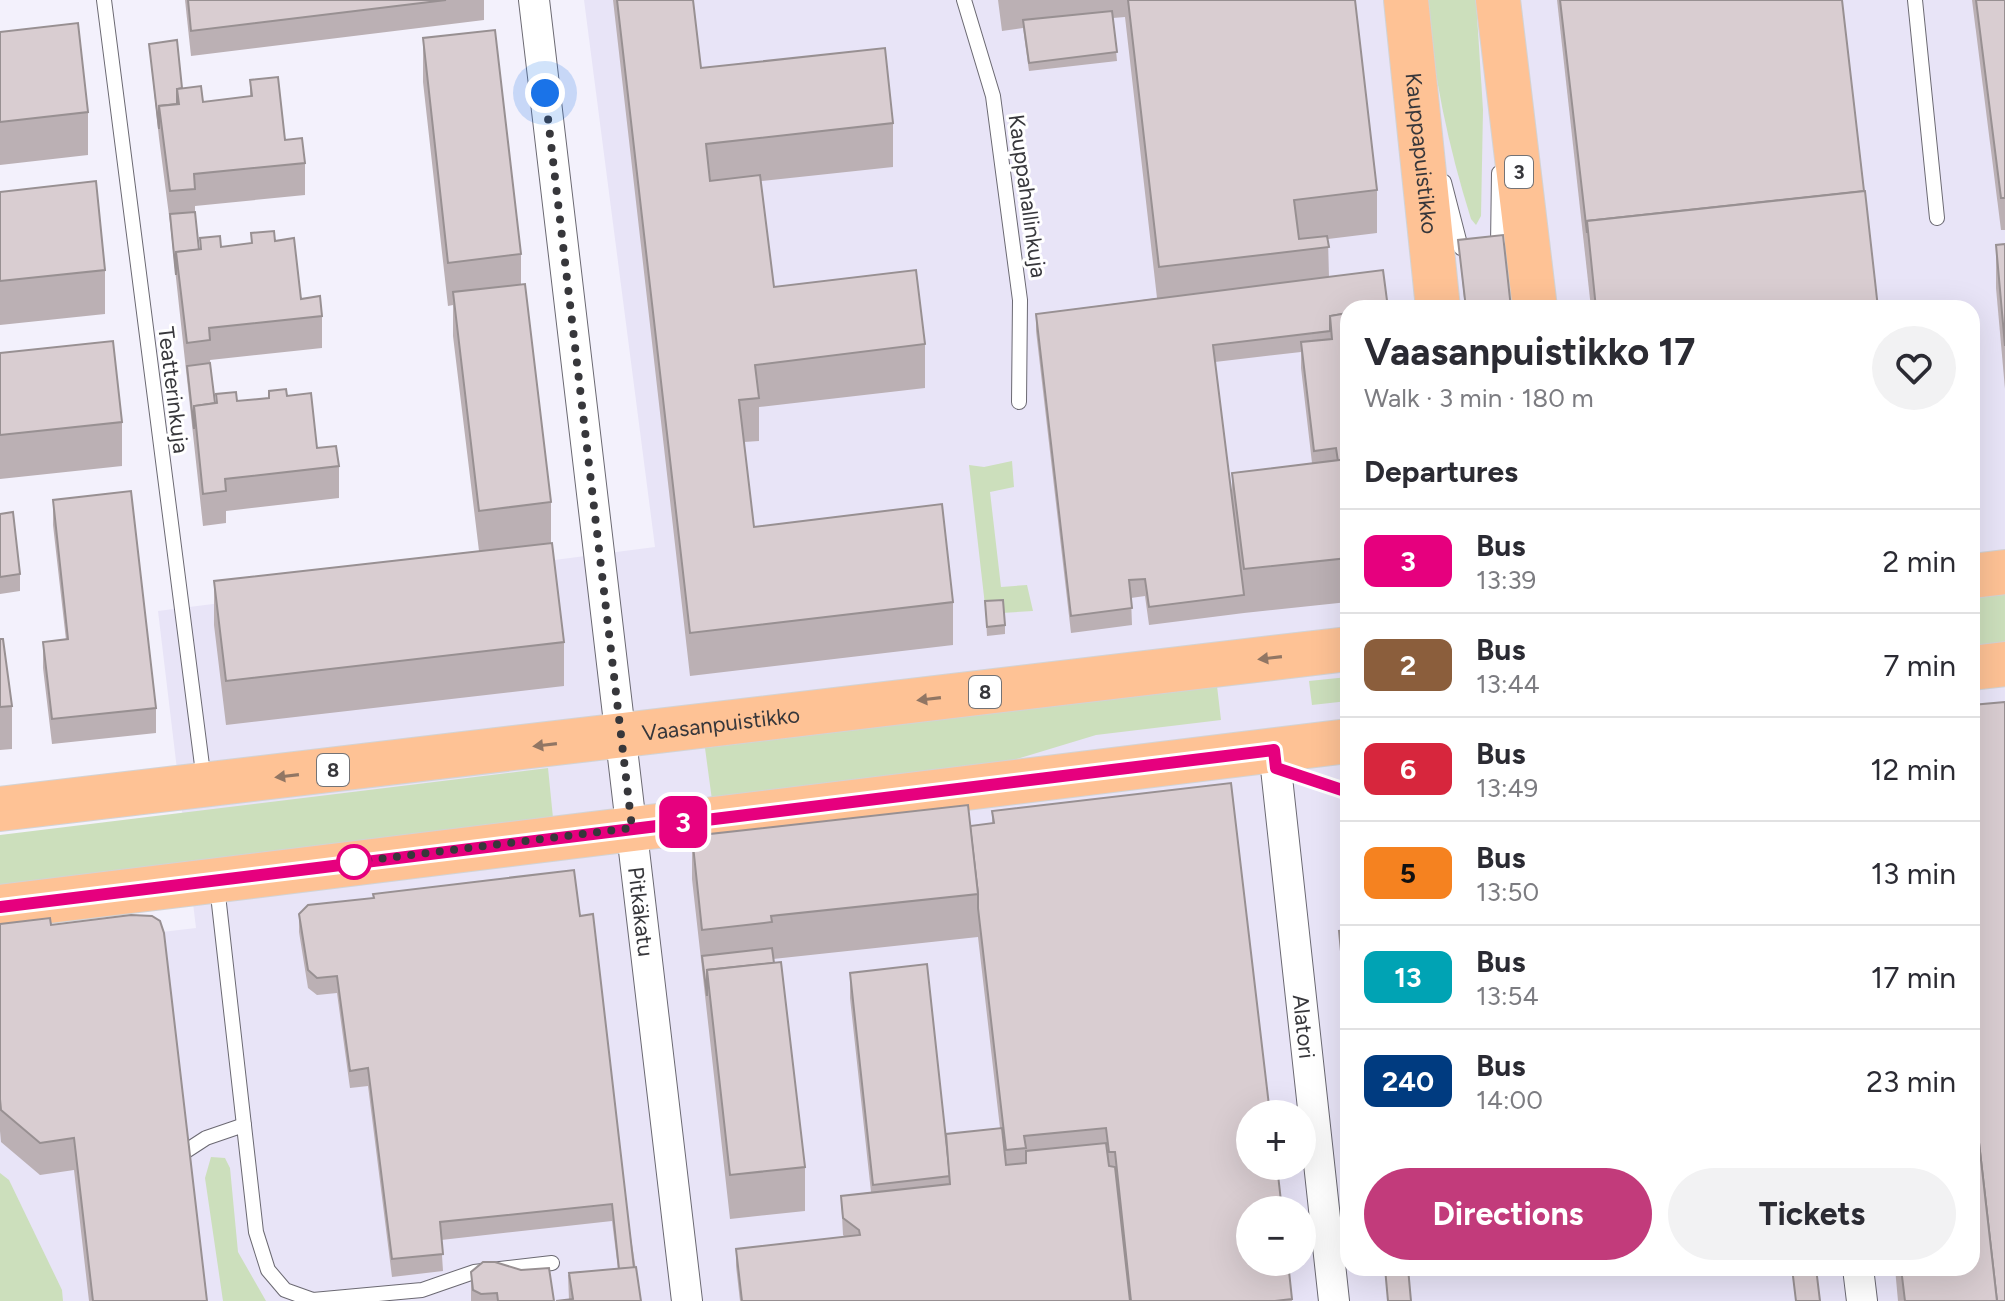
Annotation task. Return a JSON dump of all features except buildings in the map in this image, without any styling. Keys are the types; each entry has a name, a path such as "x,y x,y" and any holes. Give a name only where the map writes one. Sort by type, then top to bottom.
{"main road":[{"name":"Kauppapuistikko","path":"1406,0 1437,300"},
{"name":"3","path":"1500,18 1534,300"},
{"path":"1980,575 2005,572"},
{"name":"Vaasanpuistikko","path":"0,809 1340,650"},
{"path":"1980,667 2005,664"},
{"path":"0,907 632,828 1266,757 1340,743"}],"street":[{"name":"Pitkäkatu","path":"534,0 687,1301"},
{"name":"Alatori","path":"1266,757 1334,1301"},
{"path":"1859,1276 1862,1301"}],"lane":[{"name":"Teatterinkuja","path":"104,0 205,785"},
{"name":"Kauppahallinkuja","path":"964,0 995,111 1020,300 1019,402"},
{"path":"1915,0 1937,218"},
{"path":"1498,245 1500,18"},
{"path":"1412,53 1461,248"},
{"path":"1266,757 1340,789"},
{"path":"217,880 256,1232 268,1270 285,1290 313,1300 422,1290 474,1272 552,1263"},
{"path":"186,1151 206,1138 245,1132"}],"shaded area":[{"path":"584,0 2005,0 2005,1301 0,1301 0,951 196,928 158,611 655,547"}],"green space":[{"path":"1426,0 1476,0 1483,110 1481,216 1476,225 1471,219 1449,138"},
{"path":"1012,461 1014,487 990,492 1001,587 1027,585 1033,611 986,614 969,465 984,467"},
{"path":"2005,592 2005,642 1980,645 1980,595"},
{"path":"1340,678 1340,702 1312,705 1309,681"},
{"path":"1217,686 1221,720 1096,735 1010,761 712,800 705,748"},
{"path":"548,768 553,818 0,886 0,835"},
{"path":"211,1157 225,1158 230,1168 238,1252 266,1301 223,1301 205,1178"},
{"path":"0,1173 9,1180 62,1290 63,1301 0,1301"}],"bus line":[{"name":"3","path":"0,907 1274,750 1276,768 1340,789"}],"route":[{"path":"354,862 632,828 545,93"}]}
